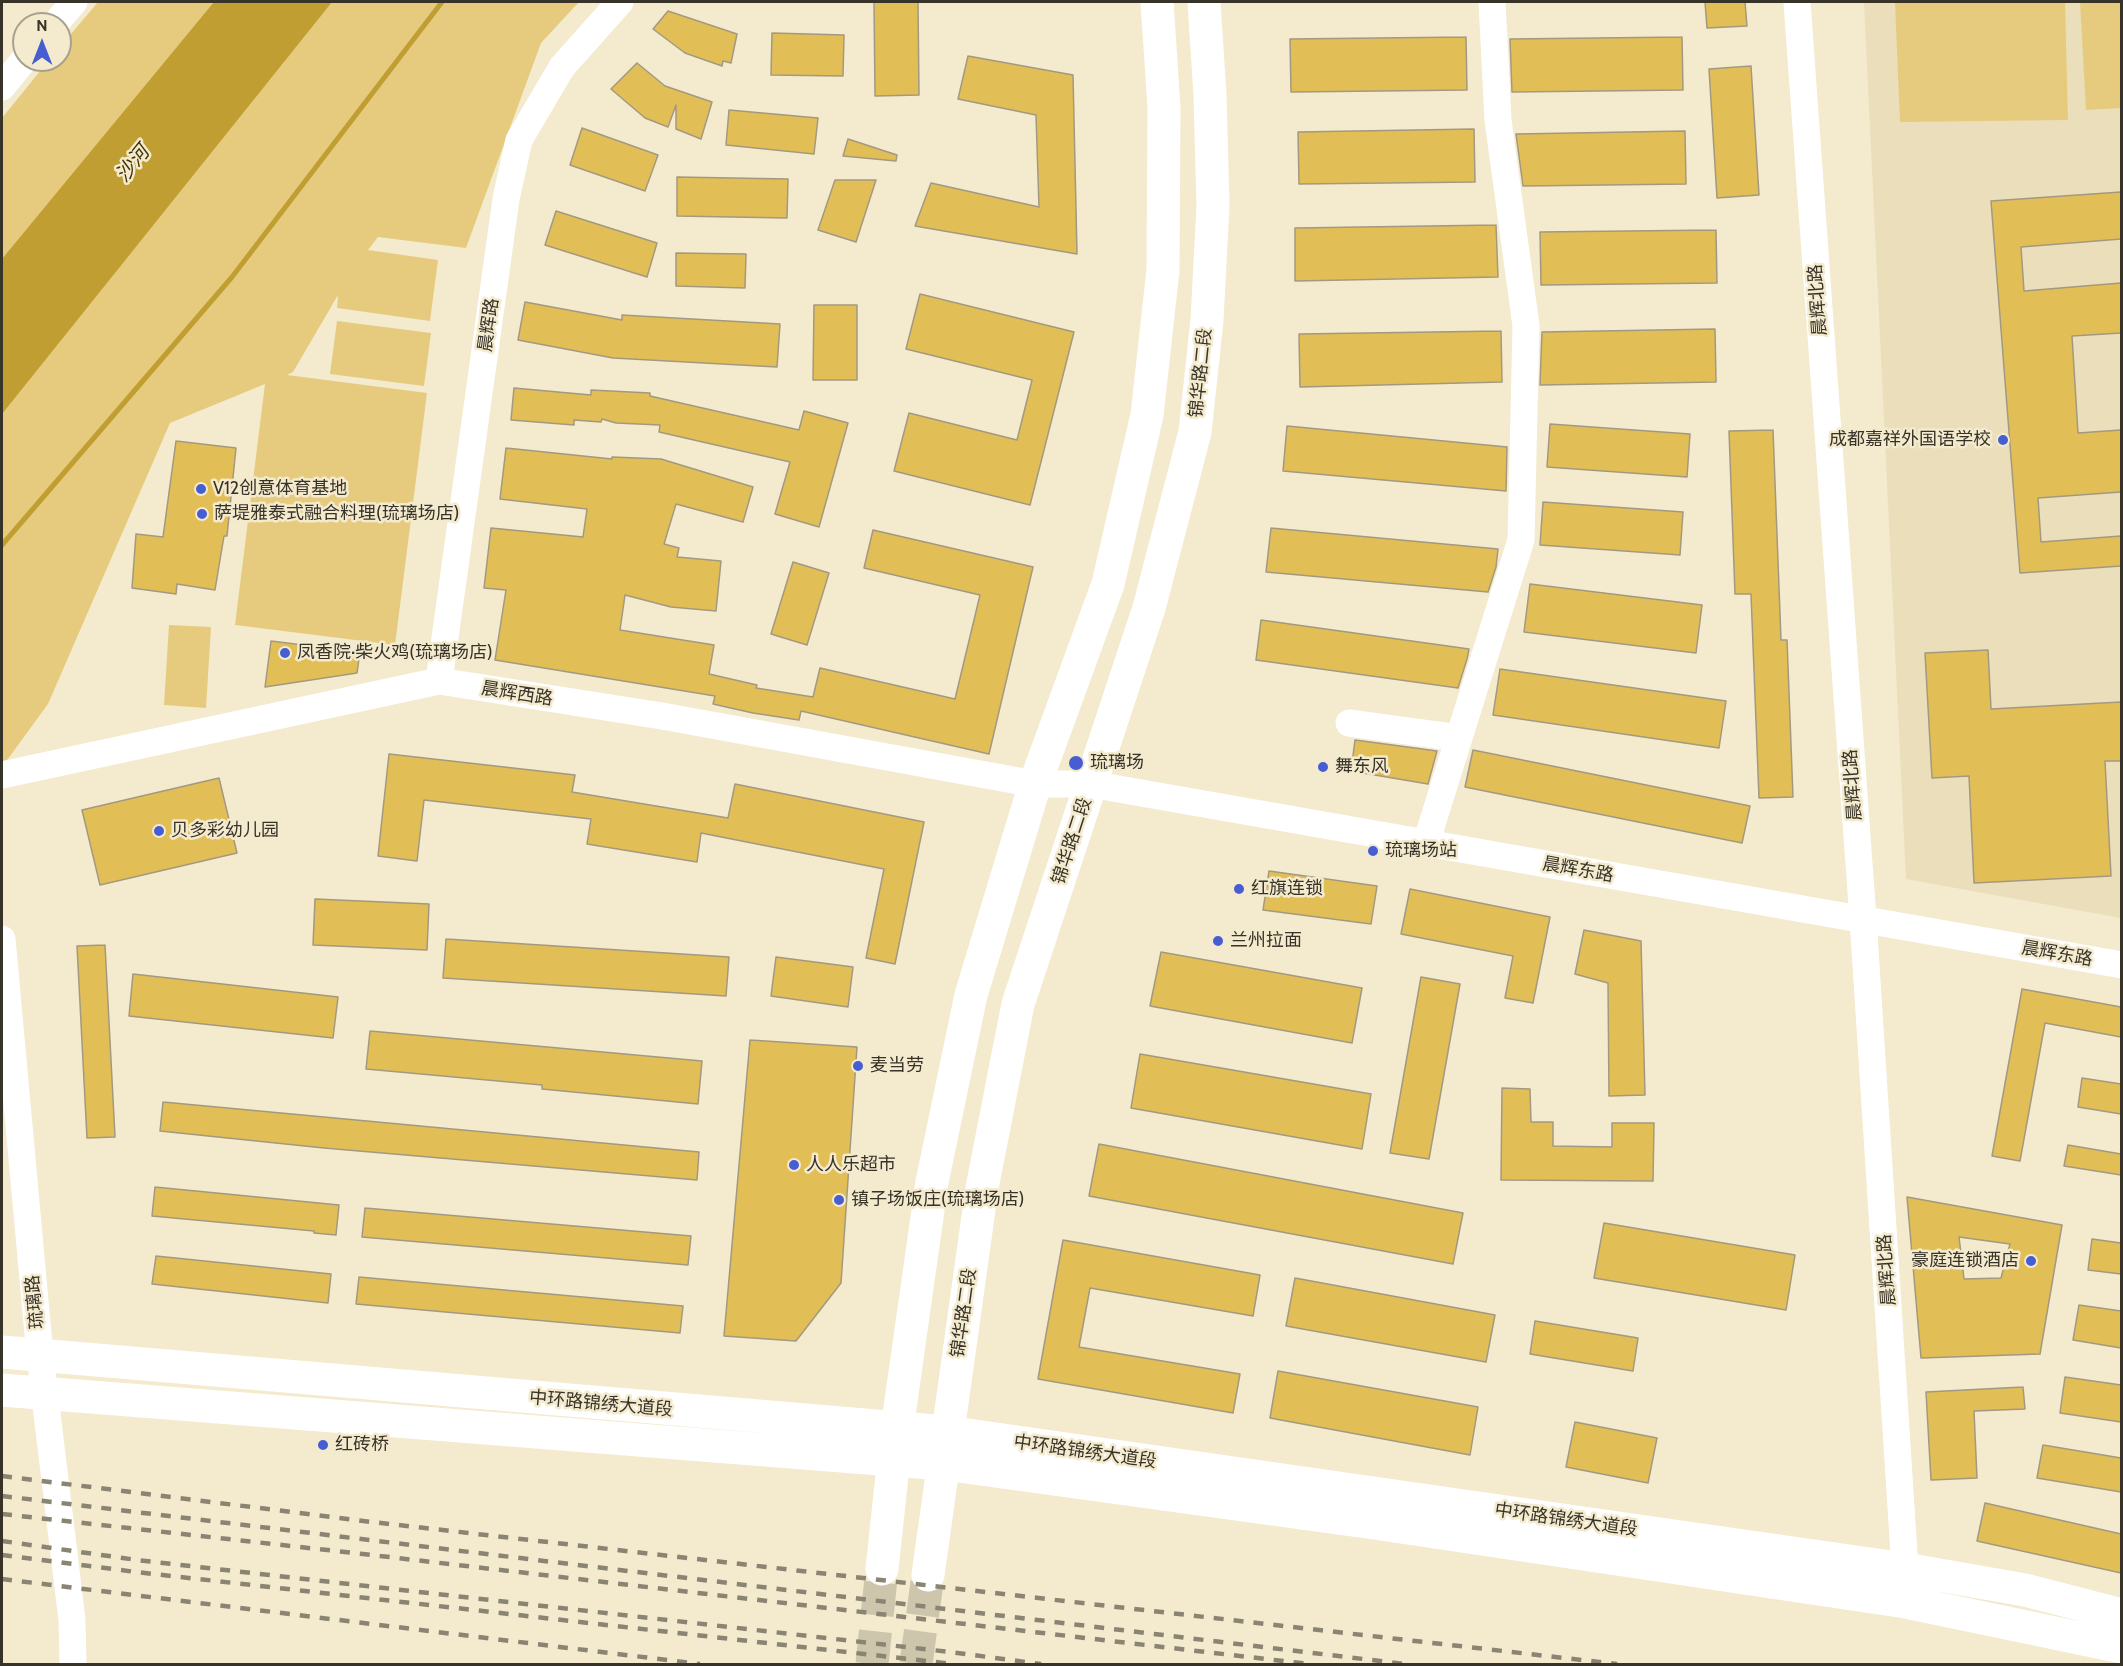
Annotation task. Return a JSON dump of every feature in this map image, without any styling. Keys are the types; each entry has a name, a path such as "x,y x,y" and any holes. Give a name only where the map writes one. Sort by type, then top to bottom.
{"main road":[{"path":"882,1569 895,1444 932,1182 971,995 1035,784 1108,584 1147,416 1163,270 1164,108 1158,2"},
{"name":"锦华路二段","path":"928,1575 982,1188 1018,1004 1149,608 1195,432 1207,320 1213,206 1210,95 1204,2"},
{"name":"中环路锦绣大道段","path":"2,1352 895,1444 944,1464 1386,1524 1906,1602 2121,1647"},
{"name":"中环路锦绣大道段","path":"2,1390 45,1395 895,1444 947,1432 1905,1569 2025,1590 2121,1615"}],"street":[{"name":"晨辉路","path":"439,681 506,199 519,140 562,67 620,2"},
{"path":"1426,843 1521,540 1526,326 1498,120 1492,2"},
{"name":"晨辉北路","path":"1797,2 1863,919 1905,1569"},
{"path":"2,87 14,72"},
{"name":"晨辉西路","path":"2,775 439,681 663,716 1035,784"},
{"path":"1349,723 1459,738"},
{"name":"晨辉东路","path":"1035,784 1090,784 2121,965"},
{"name":"琉璃路","path":"2,939 40,1356 72,1620 73,1665"}],"shaded area":[{"path":"98,2 579,2 541,43 466,248 378,237 368,250 438,260 430,321 337,308 338,295 293,372 287,375 427,393 395,645 235,625 265,384 170,423 48,704 2,767 2,118 39,72 72,72 72,33"},
{"name":"成都嘉祥外国语学校","path":"1864,2 2121,2 2121,918 1906,879"},
{"path":"1895,2 2065,2 2068,120 1900,122"},
{"path":"2080,2 2121,2 2121,108 2086,110"},
{"path":"337,321 431,333 424,386 330,374"},
{"path":"169,625 211,627 206,708 164,705"}],"water":[{"name":"沙河","path":"214,2 332,2 2,414 2,259"}],"building":[{"path":"874,2 918,2 919,95 875,96"},
{"path":"1705,2 1745,2 1747,26 1707,28"},
{"path":"668,11 737,34 731,63 723,61 722,66 685,53 653,29"},
{"path":"772,33 844,35 843,76 771,75"},
{"path":"1466,37 1467,90 1291,92 1290,39"},
{"path":"1682,37 1683,90 1512,92 1510,39"},
{"path":"968,56 1073,75 1077,254 915,226 931,183 1039,207 1036,115 958,99"},
{"path":"637,63 665,86 712,102 701,139 676,129 676,105 668,127 645,118 611,89"},
{"path":"1751,66 1759,195 1717,198 1709,69"},
{"path":"729,110 818,118 814,154 726,145"},
{"path":"582,128 658,155 645,191 570,165"},
{"path":"1474,129 1475,182 1299,184 1298,132"},
{"path":"1685,131 1686,184 1523,186 1516,134"},
{"path":"848,139 897,155 896,161 843,156"},
{"path":"677,177 788,179 787,218 677,216"},
{"path":"835,180 876,180 856,242 818,230"},
{"path":"2121,192 2121,239 2021,247 2024,291 2121,283 2121,333 2072,336 2078,433 2121,430 2121,492 2038,498 2041,542 2121,536 2121,566 2020,573 1991,201"},
{"path":"556,211 657,243 647,277 545,245"},
{"path":"1496,225 1498,277 1295,281 1295,228"},
{"path":"1716,230 1717,283 1541,285 1540,232"},
{"path":"676,253 746,254 745,288 676,286"},
{"path":"920,294 1074,332 1030,505 894,471 909,413 1017,440 1032,380 906,349"},
{"path":"525,302 622,320 622,315 780,324 777,367 613,358 518,340"},
{"path":"814,305 857,305 857,380 813,380"},
{"path":"1715,329 1716,382 1540,385 1542,332"},
{"path":"1501,331 1502,382 1300,387 1299,334"},
{"path":"514,388 591,395 591,390 650,393 650,396 799,430 804,411 848,423 819,527 775,514 790,462 659,432 660,425 616,423 602,419 601,422 574,420 574,425 511,420"},
{"path":"1550,424 1690,434 1687,477 1547,467"},
{"path":"1287,426 1507,447 1506,491 1283,471"},
{"path":"1773,430 1781,640 1787,640 1793,797 1759,798 1751,594 1735,594 1729,431"},
{"path":"176,441 236,448 227,536 224,536 215,590 177,584 176,594 132,588 136,534 163,537"},
{"path":"506,448 612,459 612,457 661,459 753,487 743,522 676,504 664,544 679,548 677,557 721,561 716,611 671,607 625,595 620,630 714,645 709,674 757,685 756,688 813,697 820,668 955,699 980,595 864,568 873,530 1033,567 989,754 801,711 799,720 753,713 713,704 715,696 495,660 506,590 484,588 491,528 583,537 587,509 500,499"},
{"path":"1543,502 1683,512 1680,555 1540,545"},
{"path":"1271,528 1498,549 1496,567 1488,592 1266,572"},
{"path":"793,562 829,573 807,645 771,634"},
{"path":"1530,584 1702,605 1696,653 1524,632"},
{"path":"1261,620 1469,649 1458,688 1256,660"},
{"path":"271,641 360,652 357,673 265,687"},
{"path":"1988,650 1991,709 2121,702 2121,761 2105,761 2111,876 1974,883 1969,776 1932,778 1925,653"},
{"path":"1500,669 1726,701 1719,748 1493,715"},
{"path":"1355,740 1437,751 1428,784 1351,771"},
{"path":"1473,750 1750,806 1742,843 1465,787"},
{"path":"389,754 575,775 572,792 728,818 735,784 924,822 895,964 866,958 884,869 701,833 697,862 587,844 591,819 424,800 417,861 378,856"},
{"name":"贝多彩幼儿园","path":"219,778 237,853 100,885 82,810"},
{"path":"1269,871 1377,886 1371,924 1263,910"},
{"path":"1410,889 1550,917 1533,1003 1505,998 1513,956 1401,934"},
{"path":"315,899 429,904 427,950 313,945"},
{"path":"1584,930 1641,941 1645,1095 1609,1096 1608,983 1575,974"},
{"path":"446,939 729,957 726,996 443,978"},
{"path":"105,945 115,1137 87,1138 77,946"},
{"path":"1161,952 1362,988 1352,1043 1150,1006"},
{"path":"776,957 853,967 848,1007 771,996"},
{"path":"133,974 338,997 333,1038 129,1016"},
{"path":"1421,977 1460,984 1429,1159 1390,1153"},
{"path":"2022,989 2121,1007 2121,1037 2045,1023 2020,1161 1992,1156"},
{"path":"370,1031 702,1061 698,1104 542,1089 542,1085 366,1069"},
{"name":"人人乐超市","path":"750,1040 857,1047 841,1283 796,1341 724,1336"},
{"path":"1140,1054 1371,1094 1362,1149 1131,1108"},
{"path":"2082,1078 2121,1084 2121,1114 2078,1107"},
{"path":"1502,1088 1530,1089 1531,1122 1553,1122 1553,1146 1612,1147 1612,1123 1654,1123 1653,1181 1501,1180"},
{"path":"163,1102 699,1152 697,1180 324,1148 160,1131"},
{"path":"1099,1144 1463,1213 1453,1264 1089,1196"},
{"path":"2068,1145 2121,1154 2121,1175 2064,1166"},
{"path":"155,1187 339,1205 336,1235 152,1216"},
{"name":"豪庭连锁酒店","path":"1907,1197 2062,1225 2040,1354 1921,1358","holes":["1959,1237 2010,1244 2001,1278 1964,1279"]},
{"path":"365,1208 691,1236 688,1265 362,1237"},
{"path":"1604,1223 1795,1255 1786,1310 1594,1278"},
{"path":"2092,1239 2121,1243 2121,1274 2088,1270"},
{"path":"1063,1240 1260,1275 1253,1316 1090,1288 1079,1347 1240,1374 1233,1413 1038,1379"},
{"path":"156,1256 331,1274 328,1303 152,1284"},
{"path":"359,1277 683,1306 680,1333 356,1304"},
{"path":"1295,1278 1495,1315 1486,1362 1286,1326"},
{"path":"2079,1305 2121,1311 2121,1348 2073,1340"},
{"path":"1535,1321 1638,1338 1633,1371 1530,1354"},
{"path":"1278,1371 1478,1407 1470,1455 1270,1418"},
{"path":"2065,1377 2121,1385 2121,1422 2060,1413"},
{"path":"2023,1387 2025,1409 1974,1411 1977,1478 1931,1480 1926,1392"},
{"path":"1575,1422 1657,1438 1648,1483 1566,1467"},
{"path":"2043,1445 2121,1458 2121,1492 2037,1478"},
{"path":"1985,1503 2121,1534 2121,1573 1977,1541"}],"waterway":[{"path":"2,545 232,277 442,2"}],"tunnel":[{"path":"872,1664 882,1569"},
{"path":"916,1664 928,1575"}],"railway":[{"path":"2,1476 372,1522 1617,1664"},
{"path":"2,1496 1405,1664"},
{"path":"2,1514 1309,1664"},
{"path":"2,1541 137,1560 1041,1664"},
{"path":"2,1555 953,1664"},
{"path":"2,1579 700,1664"}],"place":[{"name":"成都嘉祥外国语学校","path":"2003,440"},
{"name":"V12创意体育基地","path":"201,489"},
{"name":"萨堤雅泰式融合料理(琉璃场店)","path":"202,514"},
{"name":"凤香院·柴火鸡(琉璃场店)","path":"285,653"},
{"name":"琉璃场","path":"1076,763"},
{"name":"舞东风","path":"1323,767"},
{"name":"贝多彩幼儿园","path":"159,831"},
{"name":"琉璃场站","path":"1373,851"},
{"name":"红旗连锁","path":"1239,889"},
{"name":"兰州拉面","path":"1218,941"},
{"name":"麦当劳","path":"858,1066"},
{"name":"人人乐超市","path":"794,1165"},
{"name":"镇子场饭庄(琉璃场店)","path":"839,1200"},
{"name":"豪庭连锁酒店","path":"2031,1261"},
{"name":"红砖桥","path":"323,1445"}]}
